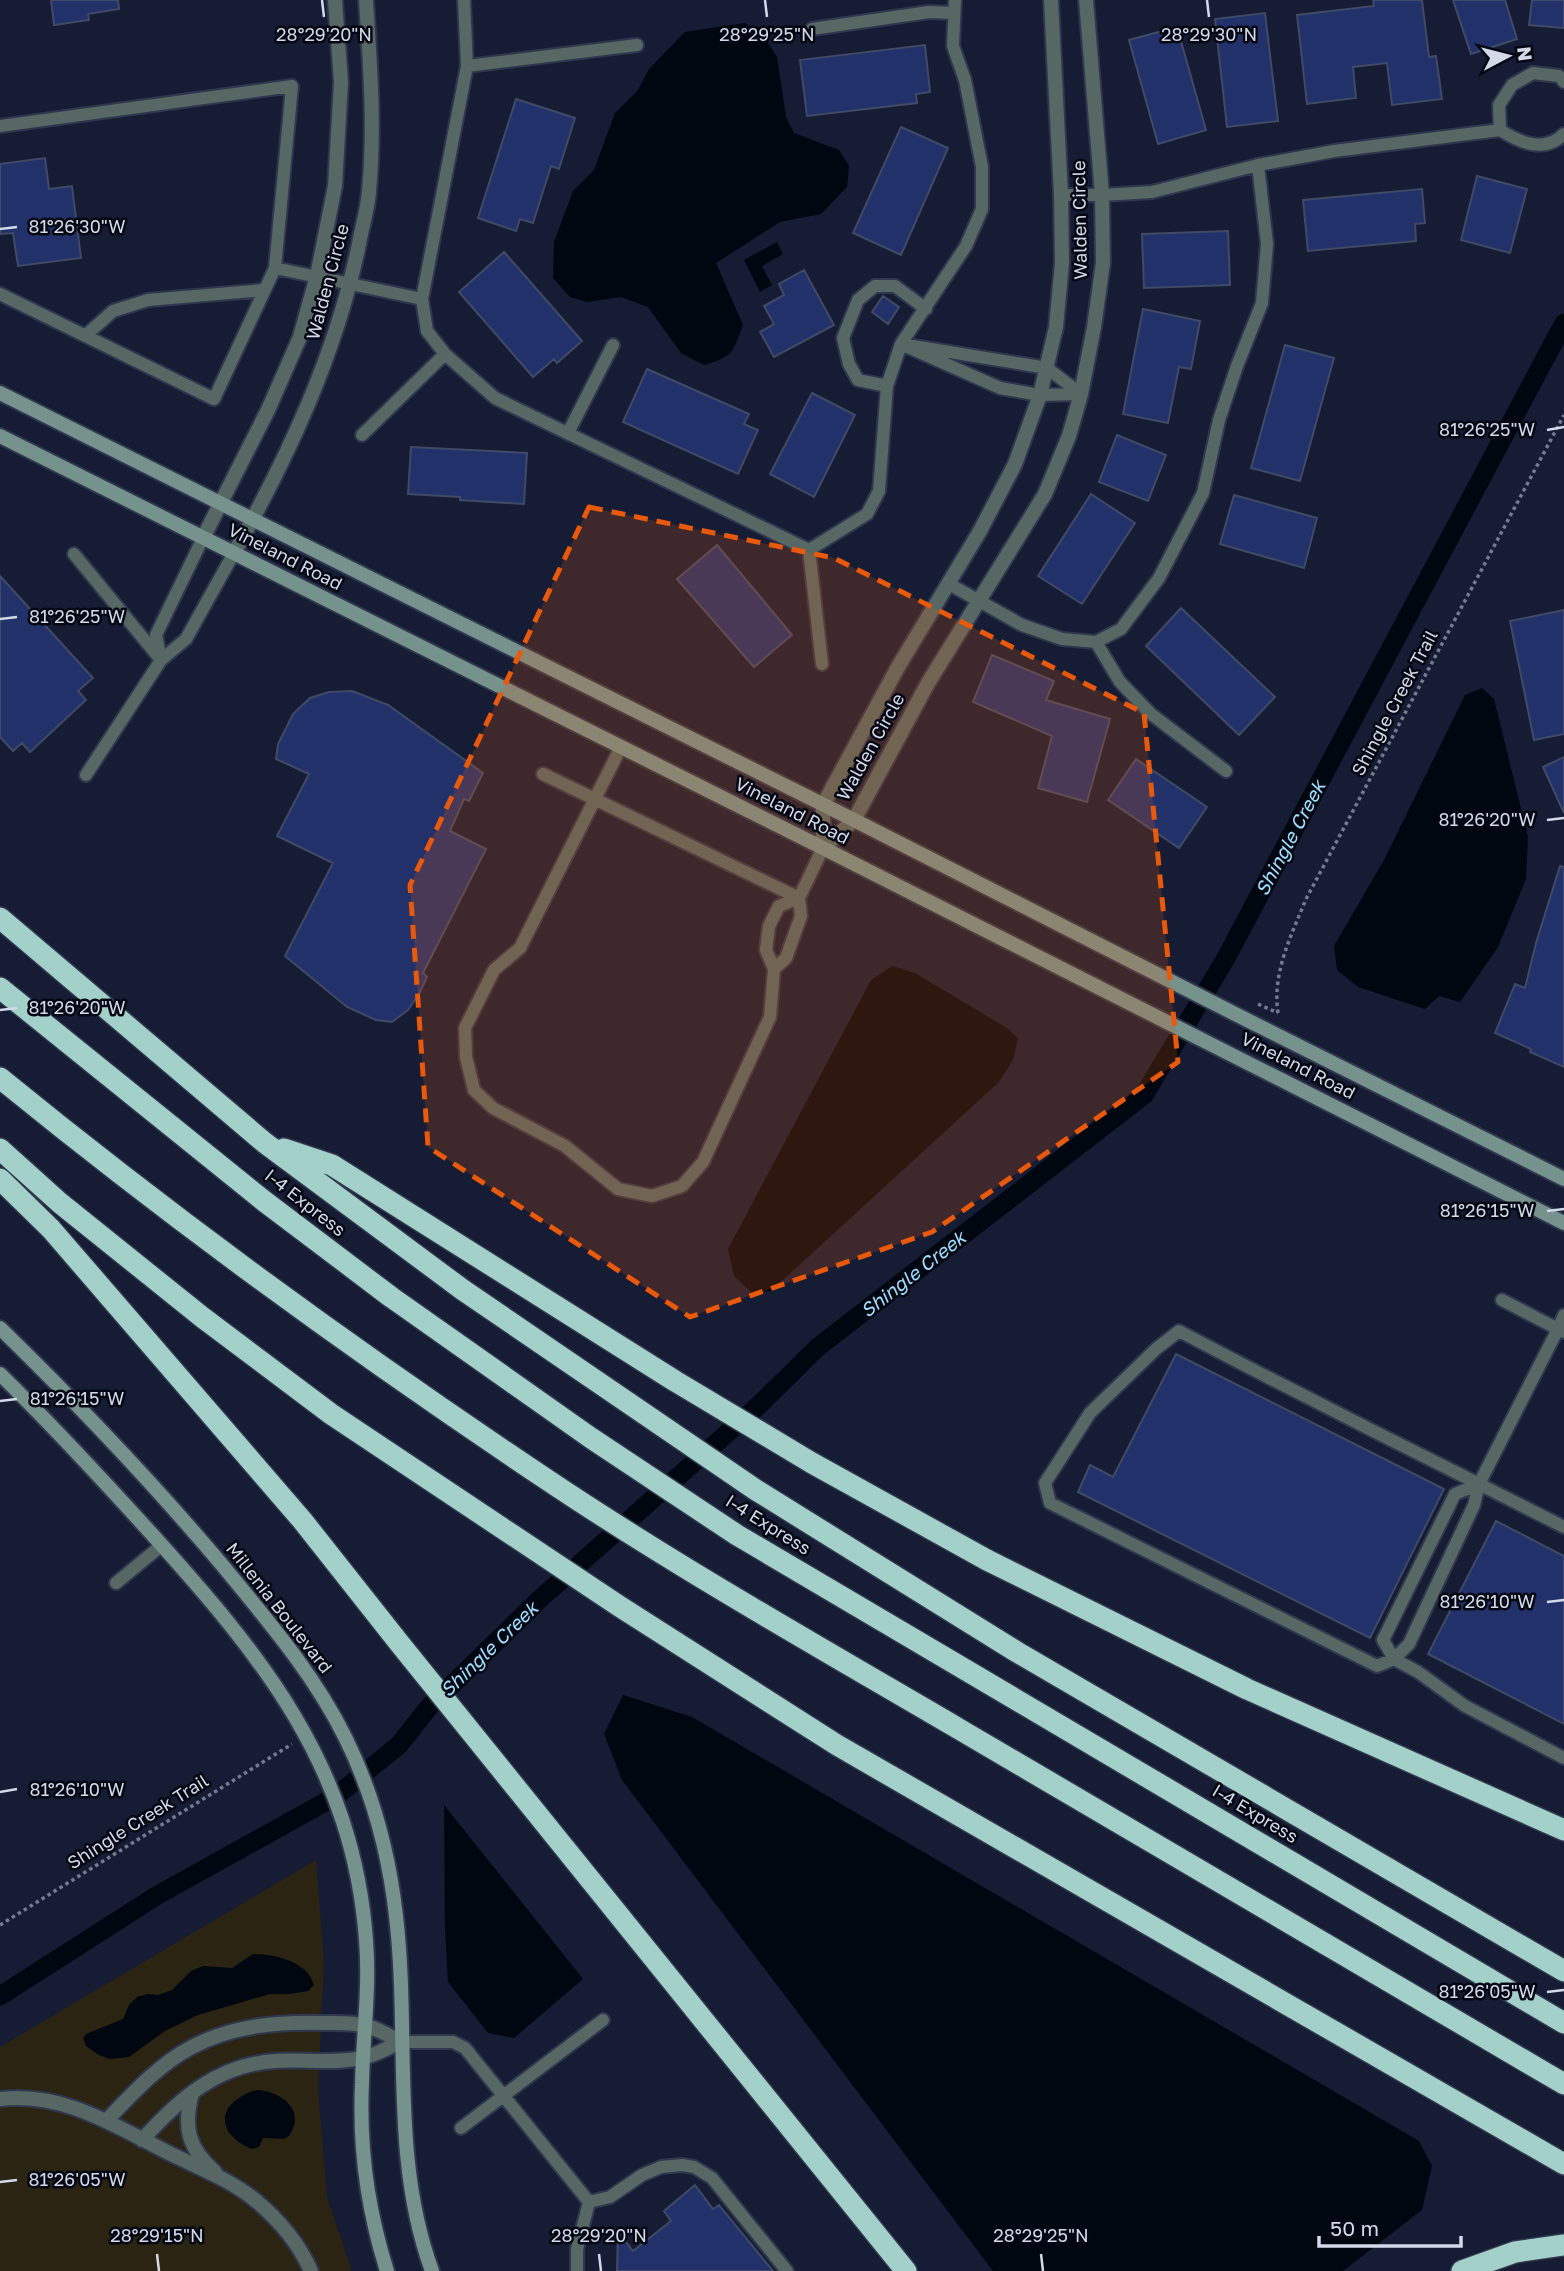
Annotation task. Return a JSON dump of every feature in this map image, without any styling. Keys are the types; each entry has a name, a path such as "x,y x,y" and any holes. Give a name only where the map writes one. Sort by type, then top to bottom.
{"highway":[{"path":"0,918 265,1143 463,1290 756,1490 1017,1652 1564,1970"},
{"name":"I-4 Express","path":"0,988 264,1201 380,1289 591,1438 737,1535 1564,2023"},
{"path":"0,1078 246,1270 321,1325 545,1478 696,1574 1564,2084"},
{"path":"265,1143 332,1165 675,1381 812,1463 987,1560 1184,1659 1564,1830"},
{"path":"0,1149 60,1203 223,1333 350,1428 619,1606 837,1745 1564,2164"},
{"path":"0,1179 51,1229 302,1520 906,2271"},
{"path":"1462,2271 1515,2252 1564,2245"}],"street":[{"name":"Walden Circle","path":"203,538 268,410 300,337 317,276 335,186 341,82 335,0"},
{"name":"Walden Circle","path":"234,553 301,422 329,353 351,284 369,194 373,108 366,0"},
{"name":"Walden Circle","path":"823,848 823,805 898,667 980,531 1015,464 1040,396 1056,327 1062,263 1051,0"},
{"name":"Walden Circle","path":"823,848 853,820 928,683 1045,494 1069,436 1081,394 1103,263 1102,195 1086,0"},
{"name":"Vineland Road","path":"0,393 1564,1179"},
{"name":"Vineland Road","path":"0,436 1564,1223"},
{"name":"Millenia Boulevard","path":"0,1328 100,1429 231,1576 305,1668 346,1739 374,1811 387,1861 396,1918 408,2174 414,2209 432,2271"},
{"path":"0,1374 162,1545 236,1633 295,1713 317,1756 346,1829 356,1870 365,1930 366,2025 362,2102 364,2159 376,2228 387,2271"},
{"path":"106,2120 165,2064 191,2047 239,2028 268,2024 343,2023 366,2025 401,2042"},
{"path":"142,2140 171,2108 226,2073 248,2065 274,2061 342,2061 364,2058 401,2042"},
{"path":"192,2093 187,2113 187,2131 194,2149 226,2182"},
{"path":"0,2099 45,2100 80,2109 226,2182 254,2198 275,2217 293,2239 311,2271"}],"lane":[{"path":"464,0 467,66 422,299 427,331 445,354 495,398 809,550"},
{"path":"809,550 867,514 879,491 887,386 901,344 967,246 982,209 982,167 965,80 953,46 954,7 812,29"},
{"path":"467,66 637,45"},
{"path":"1500,130 1499,105 1511,85 1533,73 1559,76 1564,82"},
{"path":"0,126 292,86 275,268 214,399 0,295"},
{"path":"1061,195 1152,192 1258,165 1334,151 1500,130 1519,142 1542,145 1564,134"},
{"path":"949,584 1022,625 1062,639 1096,642 1121,629 1159,578 1203,493 1223,409 1262,303 1267,244 1258,165"},
{"path":"275,268 422,299"},
{"path":"887,386 858,380 849,364 844,338 858,300 875,286 895,286 926,309"},
{"path":"85,336 113,311 148,300 264,290"},
{"path":"901,344 1047,368 1081,394"},
{"path":"901,344 1000,388 1040,396 1081,394"},
{"path":"568,433 613,345"},
{"path":"362,435 445,354"},
{"path":"161,660 156,635 203,538"},
{"path":"809,550 822,664"},
{"path":"86,775 161,660 186,639 234,553"},
{"path":"74,554 161,660"},
{"path":"1096,642 1120,682 1151,714 1226,771"},
{"path":"621,747 520,948 494,970 465,1028 466,1057 474,1090 493,1108 565,1146 618,1189 652,1196 682,1186 703,1161 770,1017 774,969 766,950 769,926 779,906 799,898"},
{"path":"542,774 799,898"},
{"path":"774,969 786,958 801,916 799,898 823,848"},
{"path":"1502,1300 1561,1330"},
{"path":"1564,1315 1561,1330 1479,1484 1474,1504 1409,1644 1394,1659 1377,1666 1050,1503 1045,1483 1090,1413 1156,1349 1179,1331 1329,1410 1375,1431 1479,1484 1564,1527"},
{"path":"1479,1484 1455,1494 1383,1640 1394,1659 1418,1672 1465,1706 1564,1758"},
{"path":"116,1583 162,1545"},
{"path":"1412,1582 1434,1592"},
{"path":"461,2129 603,2020"},
{"path":"401,2042 459,2044 465,2048 589,2202"},
{"path":"589,2202 610,2197 650,2170 671,2165 694,2167 712,2178 787,2271"},
{"path":"577,2271 577,2249 589,2202"}],"path":[{"name":"Shingle Creek Trail","path":"1258,1004 1278,1013 1275,996 1283,956 1306,899 1564,415"},
{"name":"Shingle Creek Trail","path":"0,1924 292,1744"}],"highlighted area":[{"path":"589,507 834,558 1144,713 1178,1062 932,1232 690,1317 428,1147 410,885"}],"shaded area":[{"path":"745,23 764,36 777,57 786,117 794,133 839,150 849,166 847,187 821,214 780,222 716,263 743,325 731,352 704,365 681,353 648,307 621,297 587,302 570,297 553,278 554,242 573,191 594,170 615,113 638,90 649,69 685,32"},
{"path":"777,242 783,254 762,266 772,285 760,292 744,260"},
{"path":"1482,688 1494,699 1528,837 1526,879 1498,947 1460,1002 1439,996 1425,1009 1358,987 1337,970 1334,946 1384,860 1465,695"},
{"path":"892,966 915,973 1007,1028 1018,1038 1013,1060 999,1082 771,1291 751,1292 734,1276 728,1249 871,980"},
{"path":"623,1695 692,1717 1419,2141 1432,2166 1422,2210 1343,2271 993,2271 622,1780 604,1734"},
{"path":"444,1805 583,1979 514,2038 488,2033 448,1982"},
{"path":"316,1860 324,1963 318,2089 327,2197 352,2271 0,2271 0,2047"},
{"path":"253,1954 281,1958 298,1965 311,1977 314,1985 308,1991 270,1994 198,2015 165,2031 129,2057 110,2059 86,2046 83,2038 86,2034 123,2019 129,2005 137,1997 158,1995 172,1990 191,1971 203,1966 232,1968"},
{"path":"258,2090 283,2099 289,2104 295,2119 289,2136 284,2139 263,2138 259,2147 252,2149 229,2132 225,2117 233,2103"}],"building":[{"path":"51,0 118,0 119,9 88,14 89,20 54,25"},
{"path":"1373,0 1422,0 1429,57 1436,56 1442,99 1392,105 1387,63 1353,67 1356,98 1307,104 1297,15 1374,6"},
{"path":"1453,0 1505,0 1517,39 1471,54"},
{"path":"1532,0 1564,0 1564,28 1529,25"},
{"path":"1265,13 1278,121 1227,127 1215,19"},
{"path":"1177,27 1206,130 1158,144 1129,40"},
{"path":"925,45 930,92 916,94 917,103 807,116 800,60"},
{"path":"516,99 575,118 559,169 551,166 533,223 520,219 516,231 478,218"},
{"path":"901,127 948,148 901,255 853,233"},
{"path":"45,158 49,189 72,186 81,258 18,266 13,233 0,234 0,164"},
{"path":"1477,176 1527,189 1510,253 1461,240"},
{"path":"1422,189 1425,223 1415,224 1416,241 1308,251 1303,200"},
{"path":"1228,231 1230,285 1144,288 1142,234"},
{"path":"504,252 582,341 557,363 554,359 533,377 459,292"},
{"path":"804,270 834,325 774,357 760,332 774,324 764,306 784,295 779,284"},
{"path":"883,296 899,307 888,324 872,312"},
{"path":"1143,309 1200,321 1191,369 1179,367 1168,423 1123,414"},
{"path":"1285,345 1334,358 1300,481 1251,468"},
{"path":"647,369 749,414 744,424 758,430 738,474 623,422"},
{"path":"812,393 855,415 814,497 770,474"},
{"path":"1117,435 1166,455 1148,501 1099,482"},
{"path":"411,447 527,453 524,504 408,494"},
{"path":"1091,494 1135,523 1082,604 1038,576"},
{"path":"1234,495 1317,518 1304,568 1220,544"},
{"path":"717,545 792,635 754,667 677,579"},
{"path":"0,576 93,678 78,691 86,700 30,752 22,743 13,751 0,737"},
{"path":"1181,608 1275,697 1239,735 1146,646"},
{"path":"1564,610 1564,734 1534,740 1510,621"},
{"path":"992,655 1054,681 1046,700 1110,719 1087,802 1038,788 1052,736 973,702"},
{"path":"352,691 388,705 483,773 469,801 464,799 450,831 486,849 423,973 427,977 420,992 408,1010 392,1022 376,1020 347,1007 285,956 333,863 277,836 309,774 276,759 278,744 293,714 310,698 329,692"},
{"path":"1564,757 1564,813 1543,767"},
{"path":"1136,759 1207,807 1179,848 1108,800"},
{"path":"1560,866 1564,867 1564,1067 1495,1033 1515,984 1525,988"},
{"path":"1176,1354 1444,1489 1370,1638 1078,1492 1090,1465 1113,1477"},
{"path":"1496,1521 1564,1556 1564,1724 1428,1654"},
{"path":"695,2185 713,2209 719,2205 773,2271 617,2271 618,2232 633,2251 671,2221 664,2211"}],"waterway":[{"name":"Shingle Creek","path":"0,1996 156,1896 336,1796 399,1745 429,1707 541,1598 759,1405 818,1347 1144,1095 1226,958 1564,323"}]}
